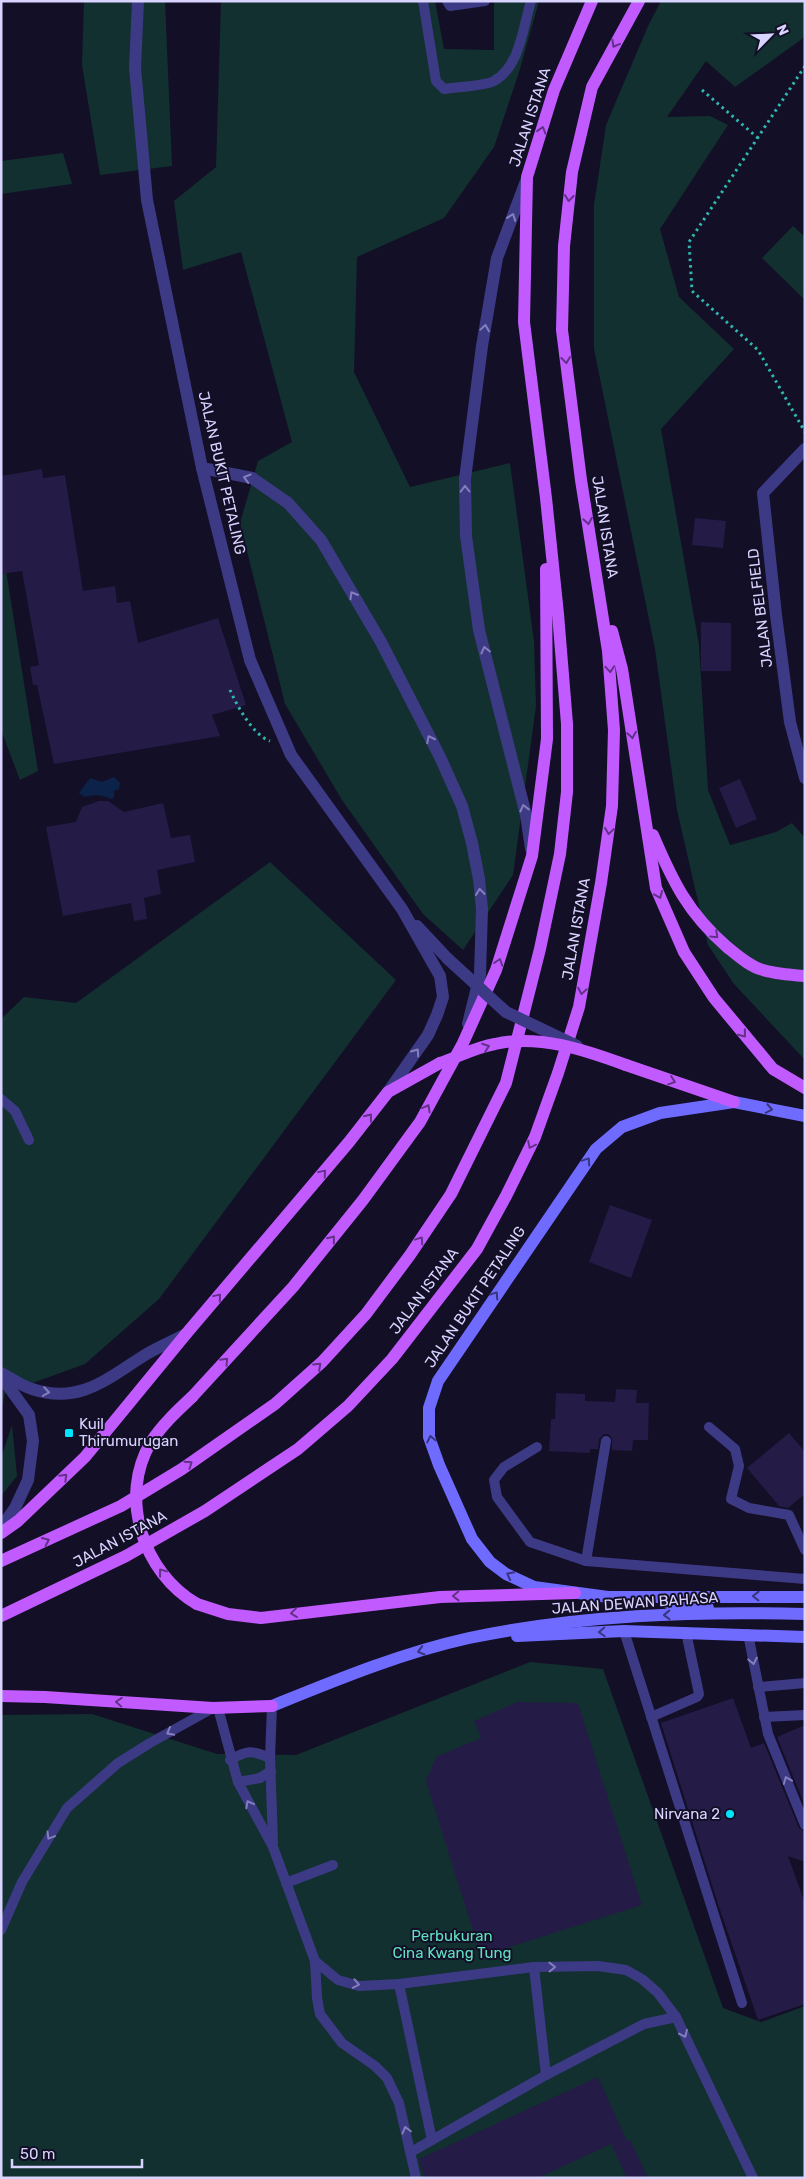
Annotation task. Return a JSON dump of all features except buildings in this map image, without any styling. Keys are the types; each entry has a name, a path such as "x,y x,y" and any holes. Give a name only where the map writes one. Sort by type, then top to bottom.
{"main road":[{"name":"JALAN ISTANA","path":"1,1561 121,1506 182,1469 275,1404 322,1362 366,1314 410,1255 451,1194 506,1083 540,949 560,854 567,792 567,724 546,498 524,322 528,176 554,90 592,1"},
{"name":"JALAN ISTANA","path":"1,1616 126,1556 204,1511 298,1450 348,1406 392,1359 476,1250 506,1196 535,1137 579,1006 601,883 612,806 614,730 608,651 592,551 562,330 564,246 572,172 592,87 639,1"},
{"path":"546,498 548,739 532,856 496,970 463,1043 420,1122 363,1200 293,1287 192,1397 169,1418 151,1442 141,1464 136,1508 146,1547 156,1564 181,1595 197,1604 228,1614 261,1618 440,1596 575,1593"},
{"path":"592,551 622,669 656,888 684,952 714,998 774,1069 805,1088"},
{"path":"646,819 673,882 692,911 712,934 736,955 761,970 805,976"},
{"path":"1,1533 18,1521 85,1457 186,1334 349,1142 388,1092 440,1063 494,1044 533,1040 588,1051 734,1102 805,1116"},
{"name":"JALAN BUKIT PETALING","path":"734,1102 660,1113 622,1126 596,1149 438,1381 428,1408 429,1437 439,1465 472,1540 490,1562 506,1574 534,1587 608,1597 805,1597"},
{"path":"608,1597 751,1612"},
{"name":"JALAN DEWAN BAHASA","path":"272,1706 372,1666 468,1638 557,1623 628,1617 751,1612 805,1614"},
{"name":"JALAN DEWAN BAHASA","path":"468,1638 624,1631 805,1637"},
{"path":"1,1696 45,1696 215,1708 272,1706"}],"street":[{"name":"JALAN BUKIT PETALING","path":"138,1 135,68 147,200 202,468 250,660 291,755 402,909 440,976 443,997 428,1035 388,1092"},
{"path":"528,176 497,258 482,346 465,479 466,536 479,630 526,816 532,856"},
{"name":"JALAN BELFIELD","path":"805,448 764,493 776,615 790,722 805,778"},
{"path":"202,468 252,478 288,503 321,540 381,642 462,806 472,843 482,909 480,975 463,1043"},
{"name":"JALAN BUKIT PETALING","path":"402,909 448,959 506,1012 588,1051"},
{"path":"1,1375 32,1389 63,1394 77,1392 98,1386 146,1354 186,1334"},
{"path":"1,1375 29,1415 33,1441 28,1480 15,1508 1,1528"}],"lane":[{"path":"423,1 436,81 444,89 493,82 504,72 513,62 531,1"},
{"path":"447,1 450,6 485,1"},
{"path":"1,1100 16,1111 29,1140"},
{"path":"709,1427 735,1449 739,1466 731,1500 750,1508 789,1515 805,1550"},
{"path":"586,1561 606,1441"},
{"path":"537,1447 504,1467 494,1480 497,1497 530,1542 586,1561 805,1579"},
{"path":"624,1631 742,2003"},
{"path":"651,1717 697,1697 699,1694 686,1632"},
{"path":"748,1634 768,1734 805,1825"},
{"path":"758,1687 805,1683"},
{"path":"272,1706 270,1758 273,1847"},
{"path":"1,1930 22,1882 67,1808 118,1763 150,1743 215,1708 238,1782 273,1847 315,1961 320,2014 342,2043 375,2066 387,2078 399,2103 416,2178"},
{"path":"764,1717 805,1715"},
{"path":"230,1760 244,1752 257,1752 270,1758"},
{"path":"238,1782 260,1778 271,1771"},
{"path":"286,1883 334,1865"},
{"path":"315,1961 338,1980 359,1986 399,1984 534,1967 598,1966 626,1970 642,1979 658,1993 676,2017 753,2178"},
{"path":"534,1967 546,2075"},
{"path":"399,1984 432,2140"},
{"path":"411,2152 546,2075 644,2024 676,2017"}],"path":[{"path":"805,66 689,242 692,291 758,350 805,432"},
{"path":"702,90 758,138"},
{"path":"230,690 238,707 262,738 288,747"}],"green space":[{"path":"84,1 165,1 172,166 100,175 82,65"},
{"path":"221,1 435,1 444,49 494,50 494,1 539,1 520,69 494,147 444,218 357,257 354,372 410,487 510,463 534,641 536,706 513,875 463,950 423,914 342,800 285,704 240,523 258,461 292,442 241,252 183,270 174,201 216,167"},
{"path":"661,1 805,1 805,35 802,39 735,87 706,61 667,117 710,116 728,125 660,229 679,297 734,349 661,429 699,645 708,790 730,845 776,832 792,823 805,838 805,1060 734,984 708,945 677,810 655,649 594,349 594,205 606,125 648,26"},
{"path":"63,153 72,184 1,194 1,161"},
{"path":"793,226 805,237 805,300 762,258"},
{"path":"1,539 38,771 20,780 1,730"},
{"path":"270,862 396,980 159,1299 85,1364 5,1393 1,1412 1,1019 24,997 76,1003"},
{"path":"12,1425 17,1476 1,1496 1,1458"},
{"name":"Perbukuran Cina Kwang Tung","path":"530,1662 603,1669 723,2008 761,2022 805,2006 805,2178 1,2178 1,1715 92,1714 217,1754 296,1755"}],"water":[{"path":"114,777 120,783 119,789 114,791 112,799 98,795 85,797 79,793 90,778 102,782"}],"place":[{"name":"Kuil Thirumurugan","path":"69,1433"},
{"name":"Nirvana 2","path":"730,1814"}]}
